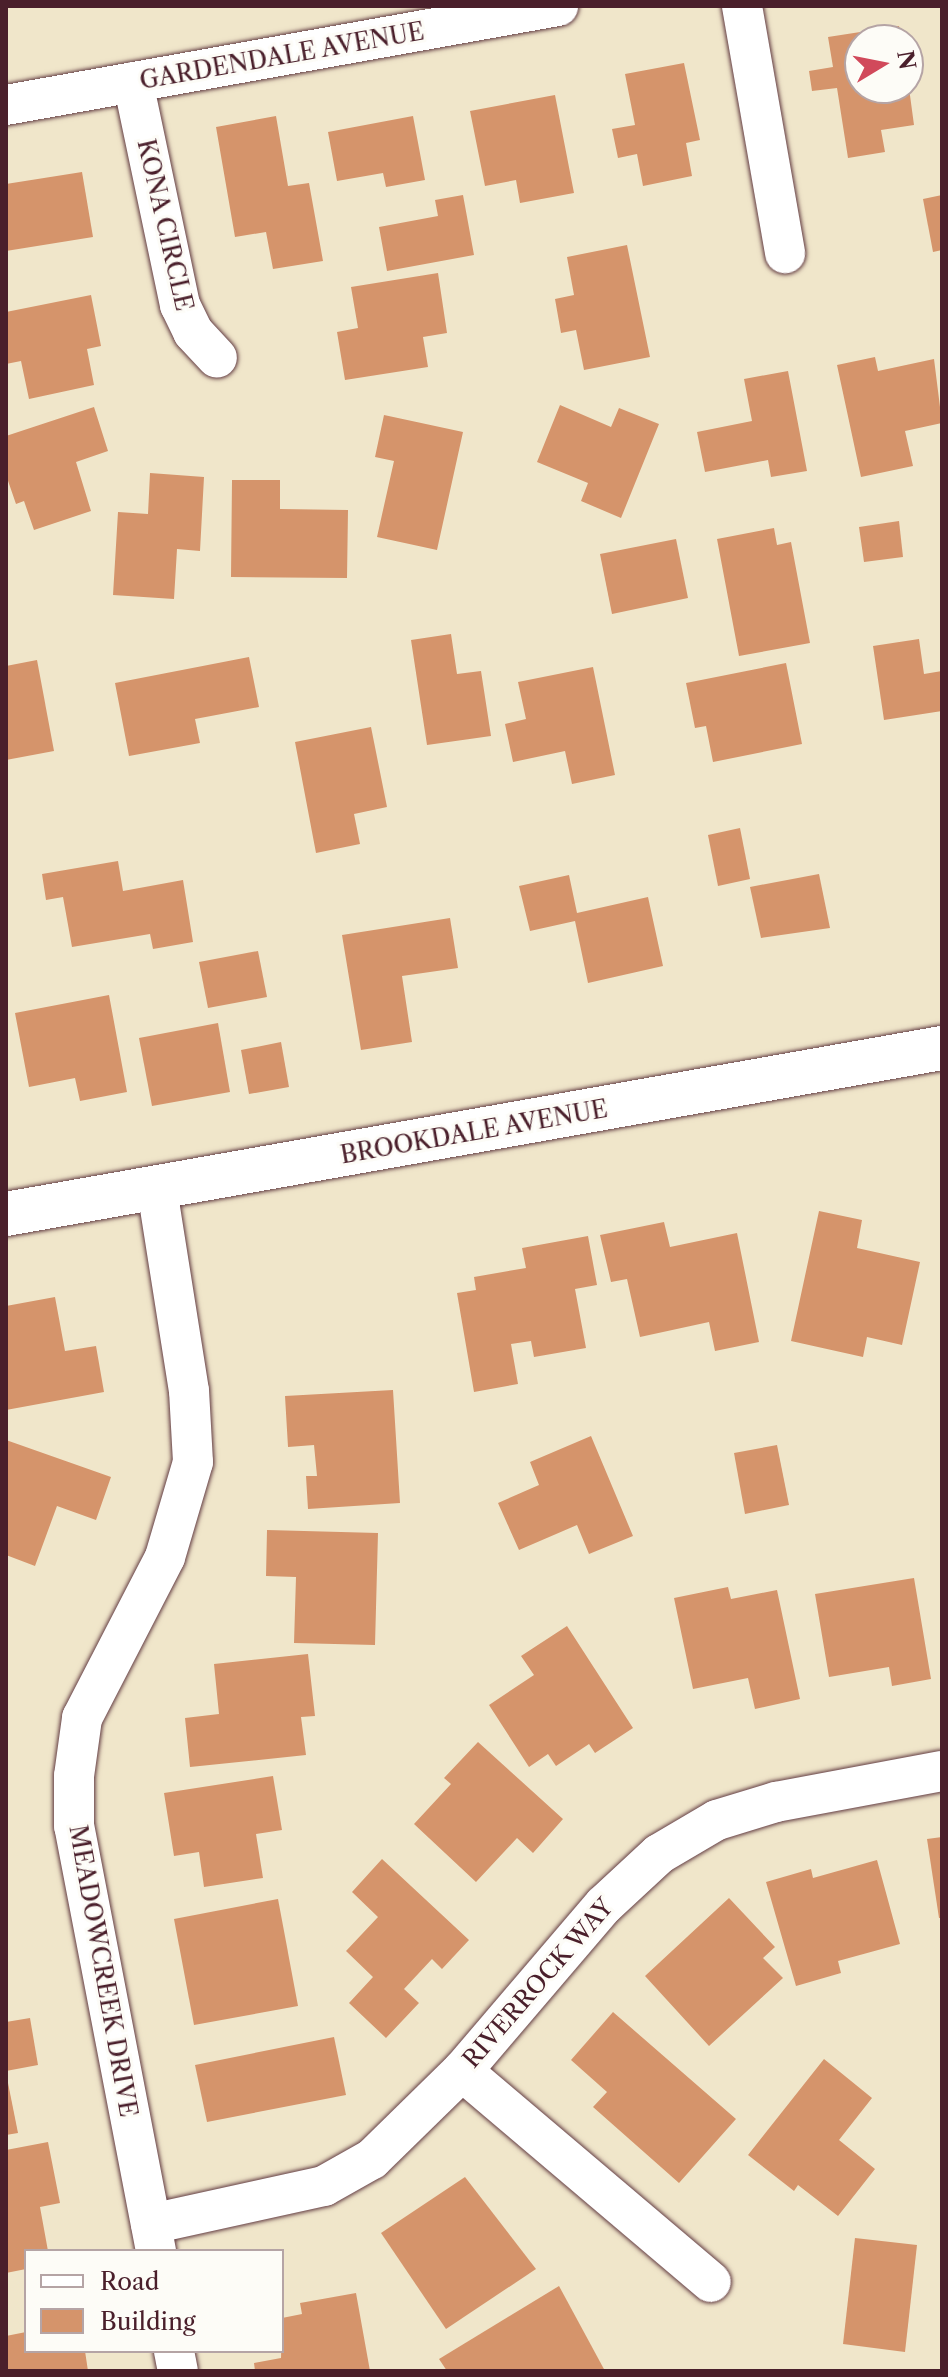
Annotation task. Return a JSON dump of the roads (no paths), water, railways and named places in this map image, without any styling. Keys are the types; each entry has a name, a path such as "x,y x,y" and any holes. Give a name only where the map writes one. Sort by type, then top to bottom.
{"street":[{"name":"GARDENDALE AVENUE","path":"6,105 133,82 425,18 558,6"},
{"path":"742,6 785,253"},
{"name":"KONA CIRCLE","path":"133,82 180,305 193,332 217,358"},
{"name":"BROOKDALE AVENUE","path":"6,1214 942,1048"},
{"name":"MEADOWCREEK DRIVE","path":"153,2238 74,1826 74,1776 82,1718 165,1557 193,1462 189,1391 157,1188"},
{"name":"RIVERROCK WAY","path":"153,2238 324,2186 372,2159 462,2071 604,1905 659,1854 717,1820 776,1802 942,1771"},
{"path":"462,2071 711,2282"}]}
